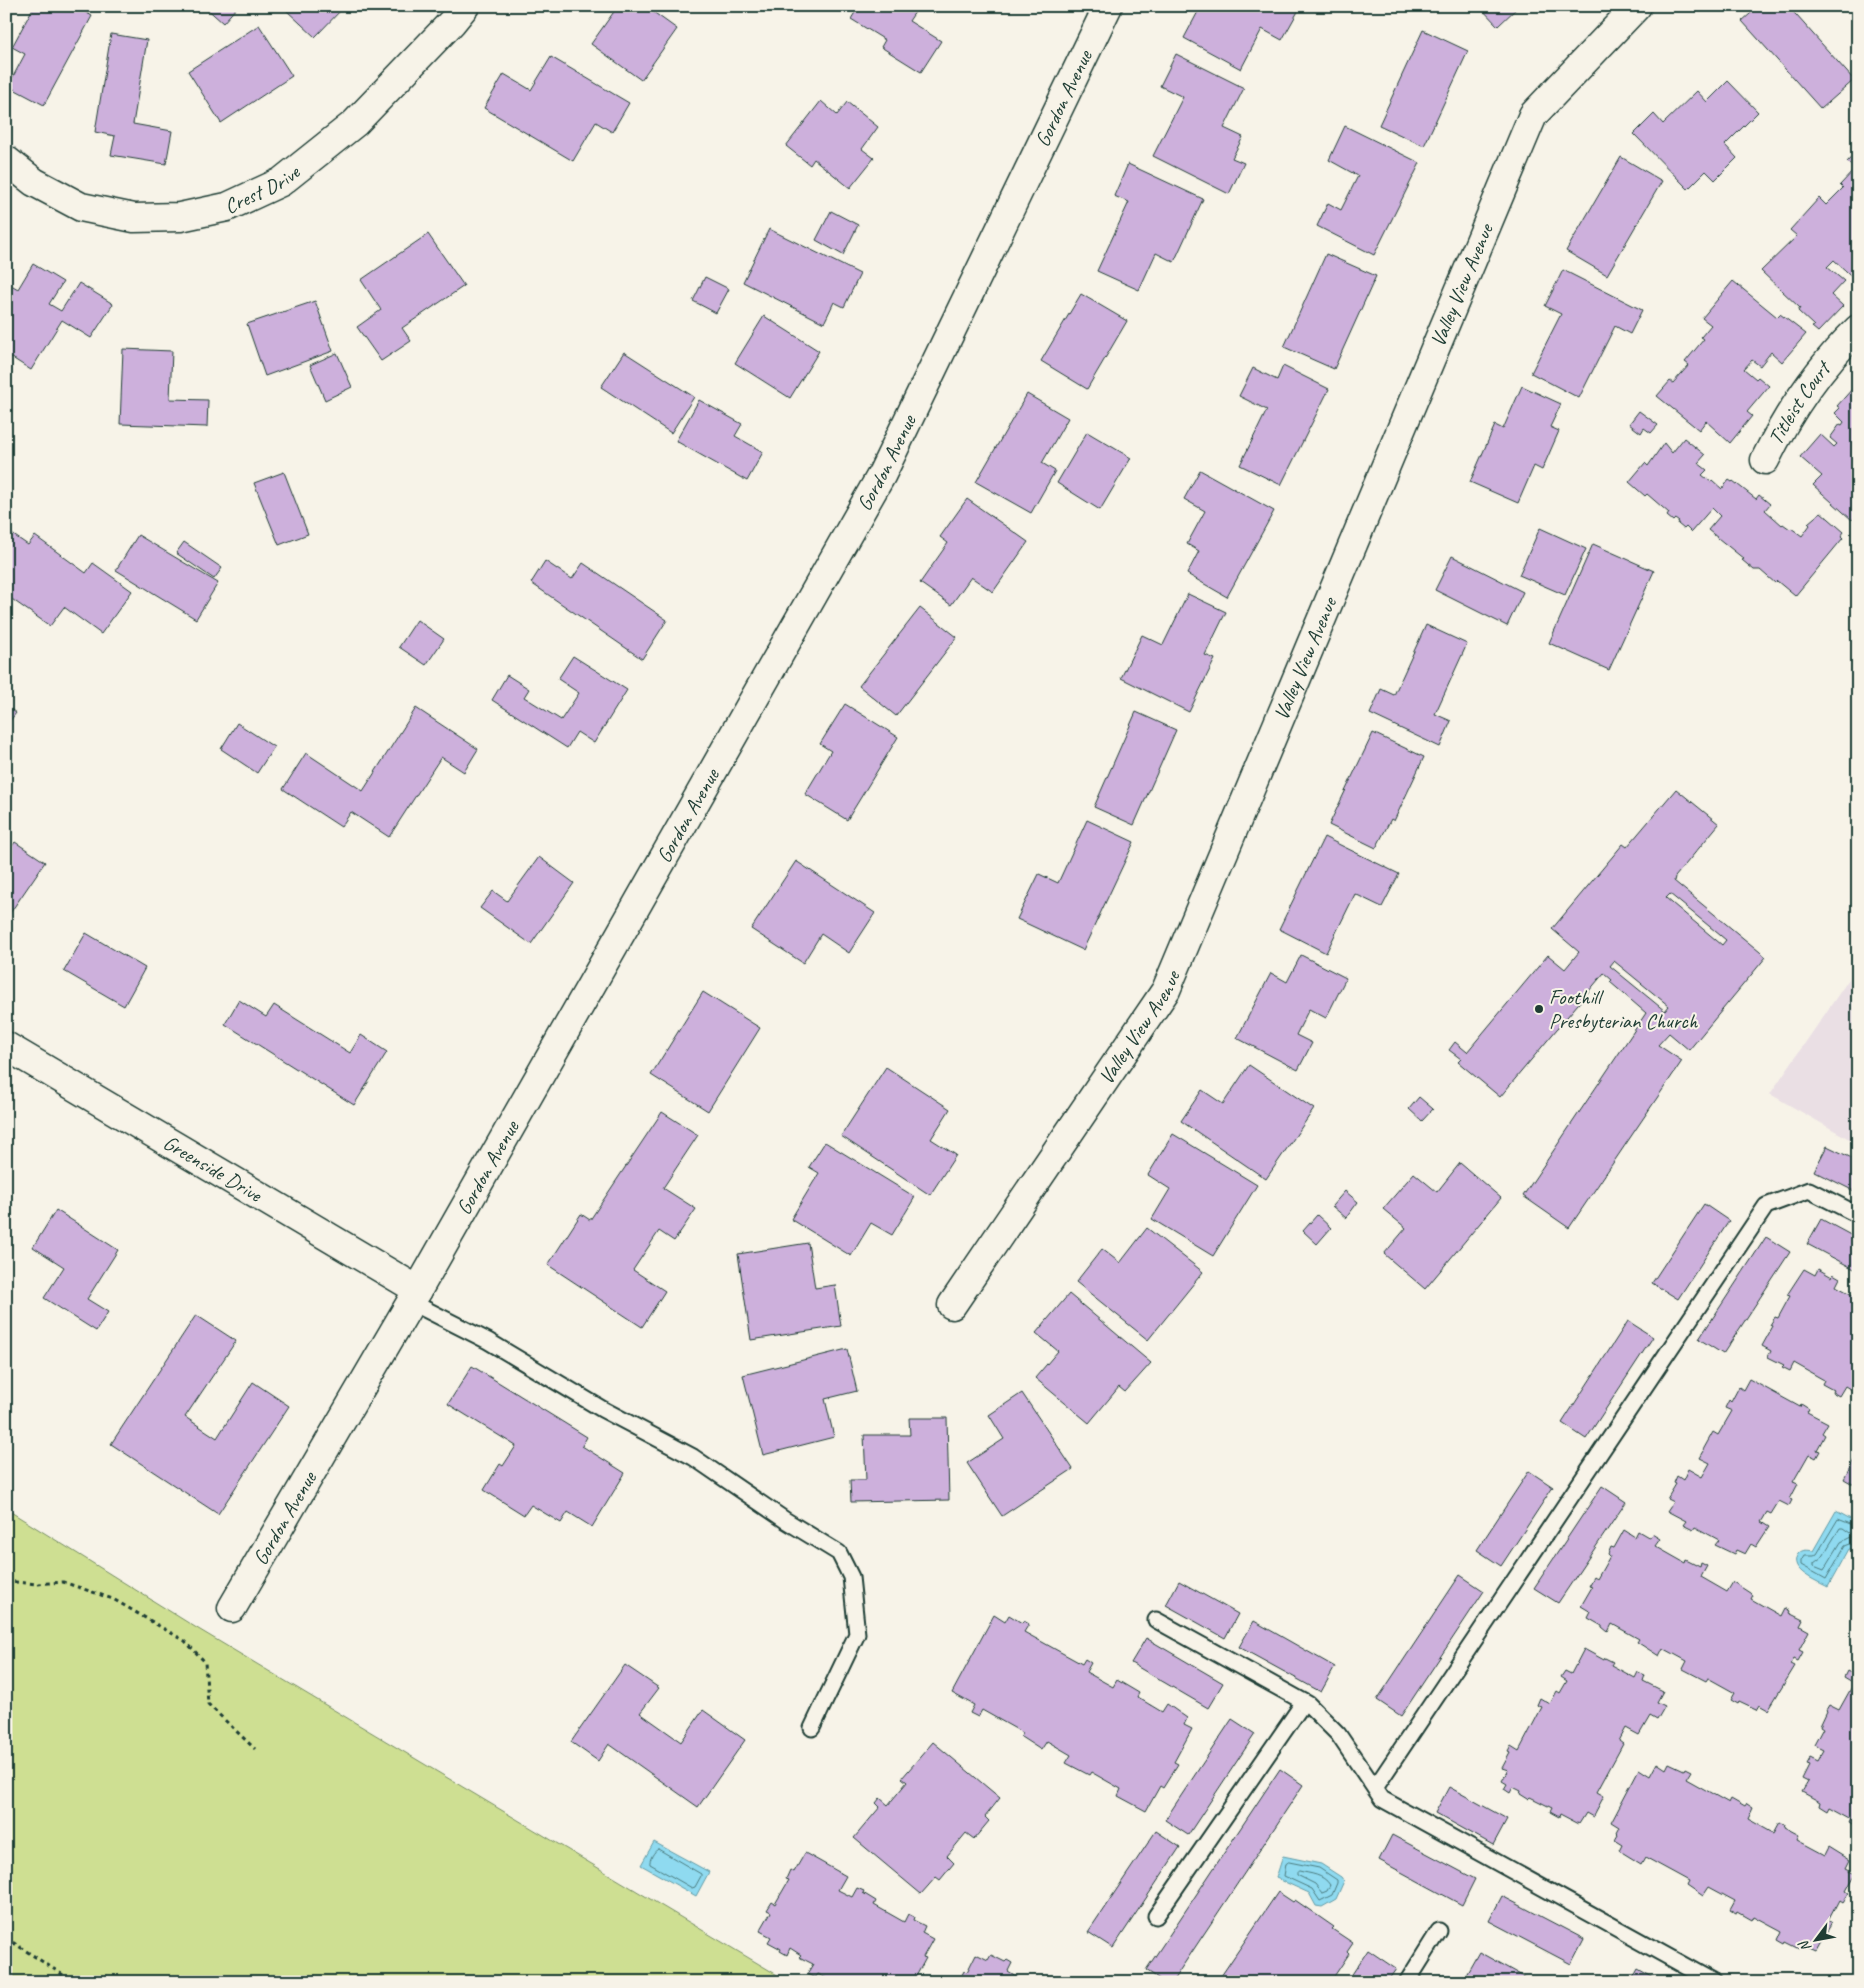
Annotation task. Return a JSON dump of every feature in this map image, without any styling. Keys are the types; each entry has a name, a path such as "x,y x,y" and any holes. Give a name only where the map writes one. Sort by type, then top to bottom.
{"street":[{"name":"Crest Drive","path":"6,160 34,182 81,207 134,218 180,217 227,207 281,182 355,123 465,6"},
{"name":"Gordon Avenue","path":"232,1608 414,1296 882,474 1108,6"},
{"name":"Valley View Avenue","path":"952,1305 1166,990 1533,115 1637,6"},
{"name":"Titleist Court","path":"1765,460 1783,423 1812,381 1858,329"},
{"name":"Greenside Drive","path":"6,1046 414,1296"}],"lane":[{"path":"1375,1788 1766,1206 1809,1190 1858,1215"},
{"path":"414,1296 602,1409 693,1458 785,1520 839,1553 851,1577 857,1634 812,1728"},
{"path":"1156,1620 1304,1702 1338,1734 1382,1799 1714,1982"},
{"path":"1156,1916 1304,1702"},
{"path":"1407,1982 1439,1931"}],"path":[{"path":"6,1581 37,1584 63,1582 113,1600 185,1641 205,1662 208,1704 255,1749"},
{"path":"6,1938 74,1982"}],"shaded area":[{"path":"1858,966 1858,1144 1770,1094"}],"green space":[{"path":"6,1509 195,1627 789,1982 6,1982"}],"water":[{"path":"1836,1511 1858,1523 1858,1550 1849,1549 1828,1587 1800,1570 1796,1565 1796,1560 1801,1551 1813,1551"},
{"path":"654,1842 709,1872 696,1896 641,1865"},
{"path":"1283,1856 1321,1864 1341,1877 1344,1881 1336,1899 1322,1907 1316,1906 1309,1893 1276,1878"}],"building":[{"path":"34,6 75,6 92,16 44,105 8,86 25,54 12,47"},
{"path":"204,6 238,6 223,23"},
{"path":"290,6 345,6 315,37 286,10"},
{"path":"618,6 645,6 677,29 641,80 591,44"},
{"path":"859,6 919,6 909,21 941,41 921,72 881,47 885,40 851,19"},
{"path":"1201,6 1301,6 1282,40 1262,29 1241,69 1184,38"},
{"path":"1479,6 1519,6 1498,26"},
{"path":"1759,6 1788,6 1854,80 1821,109 1742,21"},
{"path":"259,25 292,76 221,123 188,71"},
{"path":"1423,30 1468,51 1424,146 1379,125"},
{"path":"111,34 147,40 133,124 172,131 166,164 111,155 115,136 95,132"},
{"path":"1176,54 1244,88 1224,128 1243,137 1232,158 1244,163 1229,194 1153,156 1183,97 1160,86"},
{"path":"551,57 629,103 612,132 596,122 573,161 484,108 504,74 531,90"},
{"path":"1728,81 1758,112 1725,145 1737,158 1715,180 1706,171 1688,189 1634,134 1654,114 1663,124 1697,91 1707,102"},
{"path":"821,101 837,115 847,102 878,127 862,149 874,158 850,188 814,159 810,165 786,146"},
{"path":"1345,126 1420,163 1374,255 1317,226 1328,203 1341,210 1358,176 1329,160"},
{"path":"1858,150 1858,282 1834,260 1827,267 1844,281 1831,295 1843,306 1818,332 1798,311 1800,308 1761,271 1797,236 1790,230 1819,198 1826,205 1843,188 1840,185 1855,169 1847,162"},
{"path":"1621,157 1662,181 1607,275 1566,251"},
{"path":"1128,164 1203,199 1174,262 1156,253 1139,290 1097,271 1129,202 1114,196"},
{"path":"831,211 858,225 843,255 816,240"},
{"path":"769,229 860,274 844,307 834,302 824,323 743,282"},
{"path":"428,234 464,286 402,328 411,341 381,361 357,327 381,310 361,280"},
{"path":"1326,254 1376,276 1334,369 1284,347"},
{"path":"33,264 63,282 49,304 61,311 79,283 113,304 91,338 62,320 31,370 6,354 6,282 18,289"},
{"path":"1563,270 1642,310 1630,334 1615,326 1579,398 1531,373 1561,314 1545,306"},
{"path":"705,277 729,289 716,313 693,301"},
{"path":"1733,281 1777,317 1780,314 1806,334 1782,362 1771,352 1760,366 1752,360 1744,369 1756,379 1758,377 1769,386 1747,412 1752,416 1730,443 1706,421 1699,430 1657,396 1670,381 1673,383 1689,365 1685,362 1704,339 1701,337 1711,325 1702,318"},
{"path":"1081,294 1127,321 1087,389 1041,361"},
{"path":"315,301 333,351 265,376 247,324"},
{"path":"764,316 819,351 790,398 735,363"},
{"path":"123,349 172,351 170,399 208,400 207,427 120,424"},
{"path":"624,352 694,397 671,433 601,387"},
{"path":"337,353 352,387 325,400 310,365"},
{"path":"1283,366 1329,389 1281,485 1240,465 1267,410 1239,396 1253,368 1277,380"},
{"path":"1522,386 1561,404 1550,427 1559,431 1542,470 1534,466 1518,503 1470,482 1495,425 1503,429"},
{"path":"1853,388 1858,392 1858,514 1852,520 1813,485 1822,476 1800,457 1820,434 1834,447 1837,444 1830,438 1840,424 1842,425 1844,422 1835,413 1840,408 1837,406"},
{"path":"1027,394 1068,418 1042,463 1055,471 1031,513 976,482"},
{"path":"699,400 742,424 735,436 763,452 747,481 676,441"},
{"path":"1639,411 1658,425 1651,433 1644,428 1641,433 1629,424"},
{"path":"1087,432 1131,458 1100,510 1057,483"},
{"path":"1684,438 1705,455 1698,463 1707,470 1702,475 1711,482 1712,480 1722,489 1729,480 1756,499 1759,495 1770,504 1765,510 1782,525 1791,528 1802,536 1810,525 1808,523 1821,512 1844,532 1841,536 1843,538 1795,596 1760,570 1754,570 1742,560 1744,559 1708,530 1720,516 1712,508 1691,532 1686,527 1684,529 1675,519 1673,521 1667,516 1669,513 1647,494 1645,496 1629,482 1645,463 1648,466 1664,443 1672,453"},
{"path":"1200,470 1274,511 1227,597 1187,574 1199,551 1187,544 1205,511 1184,499"},
{"path":"284,472 308,534 279,545 254,483"},
{"path":"967,499 1028,542 993,592 971,577 951,605 920,583 948,543 940,537"},
{"path":"1540,528 1586,549 1565,595 1519,575"},
{"path":"6,530 28,545 35,536 86,573 93,563 132,591 101,634 64,607 50,626 6,595"},
{"path":"138,535 218,583 196,619 116,570"},
{"path":"184,542 222,568 214,579 176,553"},
{"path":"1593,544 1654,571 1609,670 1549,643"},
{"path":"1452,556 1523,592 1507,626 1435,590"},
{"path":"545,561 572,579 583,563 667,620 642,659 531,583"},
{"path":"1188,594 1226,612 1205,655 1215,659 1189,712 1121,678 1142,635 1163,645"},
{"path":"920,608 957,637 896,716 859,686"},
{"path":"417,620 444,639 426,665 399,647"},
{"path":"1426,625 1467,644 1435,714 1451,721 1440,747 1370,714 1381,689 1394,695"},
{"path":"573,656 627,690 594,743 577,732 567,748 492,700 507,675 529,689 524,697 561,720 579,693 558,679"},
{"path":"845,704 898,737 847,820 805,794 831,751 820,744"},
{"path":"6,706 16,713 6,726"},
{"path":"416,708 478,749 464,772 441,757 389,837 351,812 341,827 283,789 306,753 363,791"},
{"path":"1136,712 1176,730 1134,825 1094,807"},
{"path":"237,723 274,747 257,773 221,749"},
{"path":"1373,733 1424,757 1394,821 1391,819 1376,848 1329,825"},
{"name":"Foothill Presbyterian Church","path":"1676,789 1719,824 1675,877 1674,881 1766,957 1689,1050 1669,1033 1658,1045 1682,1061 1569,1228 1523,1196 1646,1013 1610,982 1612,980 1604,973 1500,1097 1458,1062 1461,1059 1449,1050 1455,1042 1467,1052 1548,955 1565,969 1579,952 1552,929 1623,844 1627,847","holes":["1670,894 1726,940 1722,945 1666,898","1614,961 1669,1006 1665,1011 1610,966"]},
{"path":"1087,820 1134,842 1083,950 1017,919 1039,874 1058,883"},
{"path":"1324,837 1399,874 1382,907 1355,894 1326,953 1279,929"},
{"path":"15,842 45,862 6,919 6,854"},
{"path":"539,857 574,883 531,944 480,908 493,891 507,901"},
{"path":"796,861 875,913 849,953 821,934 803,963 751,929"},
{"path":"86,933 145,968 124,1006 64,971"},
{"path":"1301,955 1346,978 1326,1018 1309,1009 1296,1035 1312,1043 1298,1070 1237,1038 1271,973 1287,982"},
{"path":"703,992 760,1028 708,1111 651,1075"},
{"path":"239,1000 266,1017 274,1005 350,1053 361,1035 387,1052 354,1105 225,1024"},
{"path":"1249,1065 1314,1109 1266,1179 1181,1121 1202,1090 1223,1104"},
{"path":"886,1067 950,1109 931,1139 956,1155 930,1195 841,1136"},
{"path":"1419,1097 1433,1109 1422,1121 1409,1109"},
{"path":"662,1112 698,1135 663,1188 696,1209 674,1241 659,1231 633,1270 665,1291 642,1327 548,1265 581,1214 590,1220"},
{"path":"1173,1134 1257,1185 1213,1256 1152,1219 1170,1189 1148,1175"},
{"path":"825,1142 915,1197 892,1235 871,1223 851,1256 791,1219 819,1173 809,1167"},
{"path":"1827,1146 1858,1161 1858,1193 1814,1171"},
{"path":"1460,1163 1501,1198 1425,1289 1384,1254 1406,1228 1383,1209 1414,1173 1437,1192"},
{"path":"1345,1191 1358,1202 1346,1218 1332,1206"},
{"path":"1704,1204 1729,1221 1678,1299 1652,1283"},
{"path":"56,1210 118,1250 87,1299 108,1312 96,1331 44,1298 64,1267 33,1247"},
{"path":"1317,1215 1331,1228 1317,1244 1303,1231"},
{"path":"1821,1219 1858,1239 1858,1271 1807,1244"},
{"path":"1147,1228 1203,1272 1148,1340 1076,1282 1102,1249 1120,1263"},
{"path":"1766,1237 1790,1252 1723,1354 1699,1339"},
{"path":"808,1243 815,1288 835,1285 841,1326 751,1340 738,1254"},
{"path":"1804,1269 1815,1275 1818,1269 1832,1277 1833,1274 1840,1278 1836,1286 1858,1298 1858,1399 1853,1397 1855,1392 1845,1386 1839,1396 1822,1384 1824,1380 1794,1363 1790,1371 1782,1367 1784,1365 1768,1357 1771,1351 1762,1346 1773,1326 1770,1325 1775,1317 1778,1318 1790,1296 1787,1295"},
{"path":"1069,1294 1151,1363 1125,1392 1119,1387 1089,1423 1035,1378 1058,1351 1036,1333"},
{"path":"196,1315 236,1341 185,1417 217,1438 253,1382 289,1406 218,1514 111,1444"},
{"path":"1628,1321 1653,1337 1586,1439 1562,1423"},
{"path":"847,1349 857,1391 825,1399 834,1437 763,1455 743,1375"},
{"path":"472,1366 587,1437 582,1446 625,1473 592,1527 568,1512 561,1523 531,1505 524,1515 484,1490 500,1464 503,1466 516,1446 448,1404"},
{"path":"1749,1379 1800,1407 1801,1404 1809,1409 1807,1412 1828,1423 1822,1433 1825,1435 1817,1450 1820,1451 1816,1458 1809,1454 1793,1482 1798,1484 1790,1499 1792,1500 1789,1506 1779,1501 1771,1514 1767,1512 1761,1522 1769,1527 1756,1547 1751,1544 1745,1554 1736,1550 1734,1554 1715,1545 1719,1540 1695,1527 1693,1530 1683,1525 1686,1521 1667,1511 1673,1502 1667,1499 1676,1484 1674,1483 1677,1476 1683,1480 1688,1469 1702,1477 1710,1463 1700,1458 1703,1450 1713,1432 1718,1435 1732,1411 1725,1408 1729,1400 1731,1402 1739,1387 1743,1390"},
{"path":"1022,1393 1073,1469 1002,1516 967,1463 1004,1439 989,1415"},
{"path":"909,1418 947,1418 949,1500 851,1502 850,1480 866,1480 864,1435 910,1435"},
{"path":"1854,1460 1858,1462 1858,1487 1844,1479"},
{"path":"1529,1471 1553,1487 1501,1566 1477,1550"},
{"path":"1602,1486 1626,1502 1558,1603 1534,1588"},
{"path":"1624,1530 1635,1537 1638,1531 1650,1538 1652,1534 1660,1539 1655,1546 1685,1563 1686,1560 1700,1567 1701,1563 1707,1566 1701,1577 1727,1592 1733,1582 1753,1595 1751,1599 1781,1616 1785,1608 1790,1611 1789,1613 1803,1620 1800,1626 1809,1631 1799,1650 1803,1652 1798,1661 1794,1659 1791,1664 1795,1666 1768,1710 1759,1705 1756,1710 1739,1702 1738,1704 1731,1700 1735,1693 1708,1678 1706,1681 1683,1669 1687,1661 1663,1648 1659,1656 1637,1642 1639,1639 1612,1624 1608,1632 1588,1618 1591,1612 1581,1606 1592,1587 1589,1586 1594,1577 1597,1579 1610,1556 1608,1554 1611,1547 1614,1548"},
{"path":"1460,1575 1484,1591 1401,1716 1377,1700"},
{"path":"1179,1581 1238,1614 1225,1638 1166,1605"},
{"path":"994,1615 1005,1622 1009,1615 1022,1623 1024,1621 1029,1624 1024,1632 1082,1664 1085,1659 1091,1663 1086,1672 1113,1687 1117,1680 1139,1693 1137,1697 1162,1712 1167,1704 1187,1718 1184,1725 1192,1729 1174,1762 1178,1764 1163,1788 1160,1786 1146,1811 1118,1796 1121,1789 1091,1772 1089,1775 1066,1763 1071,1755 1047,1741 1041,1750 1021,1737 1023,1733 982,1710 978,1717 970,1713 974,1705 952,1693"},
{"path":"1254,1621 1335,1667 1321,1692 1239,1647"},
{"path":"1146,1638 1223,1683 1208,1708 1131,1663"},
{"path":"1584,1649 1604,1660 1605,1658 1613,1662 1611,1665 1635,1678 1638,1672 1645,1675 1643,1681 1663,1691 1657,1702 1665,1706 1657,1720 1650,1716 1639,1735 1626,1728 1619,1741 1623,1744 1597,1792 1604,1796 1593,1817 1586,1813 1579,1824 1560,1814 1559,1817 1550,1812 1552,1808 1530,1797 1528,1799 1520,1794 1521,1791 1513,1787 1510,1793 1504,1789 1507,1784 1502,1781 1508,1770 1502,1768 1510,1753 1508,1752 1511,1746 1519,1751 1542,1707 1537,1705 1540,1698 1550,1704 1557,1691 1560,1693 1567,1681 1561,1677 1565,1671 1571,1674"},
{"path":"625,1665 659,1688 640,1713 681,1742 703,1710 745,1740 698,1807 609,1744 598,1761 571,1742"},
{"path":"1858,1668 1857,1828 1849,1823 1851,1819 1829,1807 1827,1811 1819,1806 1820,1802 1802,1792 1808,1782 1802,1779 1809,1765 1806,1764 1810,1757 1818,1761 1824,1750 1814,1745 1823,1728 1820,1726 1826,1710 1829,1705 1839,1710 1854,1683 1844,1677 1847,1671 1854,1675"},
{"path":"1232,1719 1255,1734 1188,1835 1165,1820"},
{"path":"933,1742 1000,1798 985,1817 989,1821 974,1839 966,1833 947,1856 954,1863 940,1880 936,1877 921,1894 854,1838 880,1807 876,1803 880,1798 888,1805 907,1782 902,1778"},
{"path":"1657,1763 1666,1769 1669,1763 1684,1770 1685,1768 1691,1771 1686,1779 1729,1803 1731,1799 1745,1807 1747,1804 1753,1808 1748,1819 1773,1833 1779,1822 1785,1825 1784,1828 1799,1836 1797,1840 1825,1855 1829,1847 1850,1860 1846,1868 1856,1873 1846,1891 1849,1893 1843,1902 1840,1900 1829,1921 1833,1922 1827,1932 1824,1931 1814,1949 1803,1944 1800,1949 1786,1942 1785,1944 1778,1940 1782,1931 1754,1916 1752,1920 1730,1910 1735,1901 1709,1887 1703,1896 1687,1885 1689,1881 1645,1857 1641,1864 1620,1851 1623,1845 1615,1840 1619,1827 1611,1822 1639,1769 1650,1776"},
{"path":"1280,1769 1303,1785 1172,1982 1164,1982 1146,1970"},
{"path":"1449,1787 1507,1819 1493,1845 1435,1813"},
{"path":"1156,1831 1180,1847 1113,1948 1088,1932"},
{"path":"1392,1835 1475,1879 1462,1905 1379,1860"},
{"path":"805,1853 846,1876 838,1890 852,1897 857,1888 876,1901 874,1905 904,1922 908,1914 914,1917 913,1920 925,1926 922,1933 933,1939 923,1957 926,1958 913,1982 833,1982 818,1974 815,1978 807,1974 813,1964 799,1957 801,1955 790,1948 787,1955 780,1951 781,1949 768,1942 771,1937 760,1931 771,1912 767,1910 772,1902 775,1904 789,1880 786,1879 790,1870 794,1872"},
{"path":"1278,1892 1293,1902 1295,1900 1334,1927 1332,1929 1353,1943 1347,1952 1349,1954 1331,1981 1217,1982"},
{"path":"1502,1896 1584,1939 1571,1964 1489,1921"},
{"path":"1368,1950 1396,1969 1387,1982 1347,1982"},
{"path":"1479,1952 1533,1982 1462,1982"},
{"path":"976,1954 988,1960 991,1955 1005,1962 1007,1960 1012,1963 1008,1971 1019,1978 1017,1982 962,1982 960,1979 964,1971 967,1972"},
{"path":"1637,1969 1660,1982 1630,1982"}],"place":[{"name":"Foothill Presbyterian Church","path":"1539,1009"}]}
